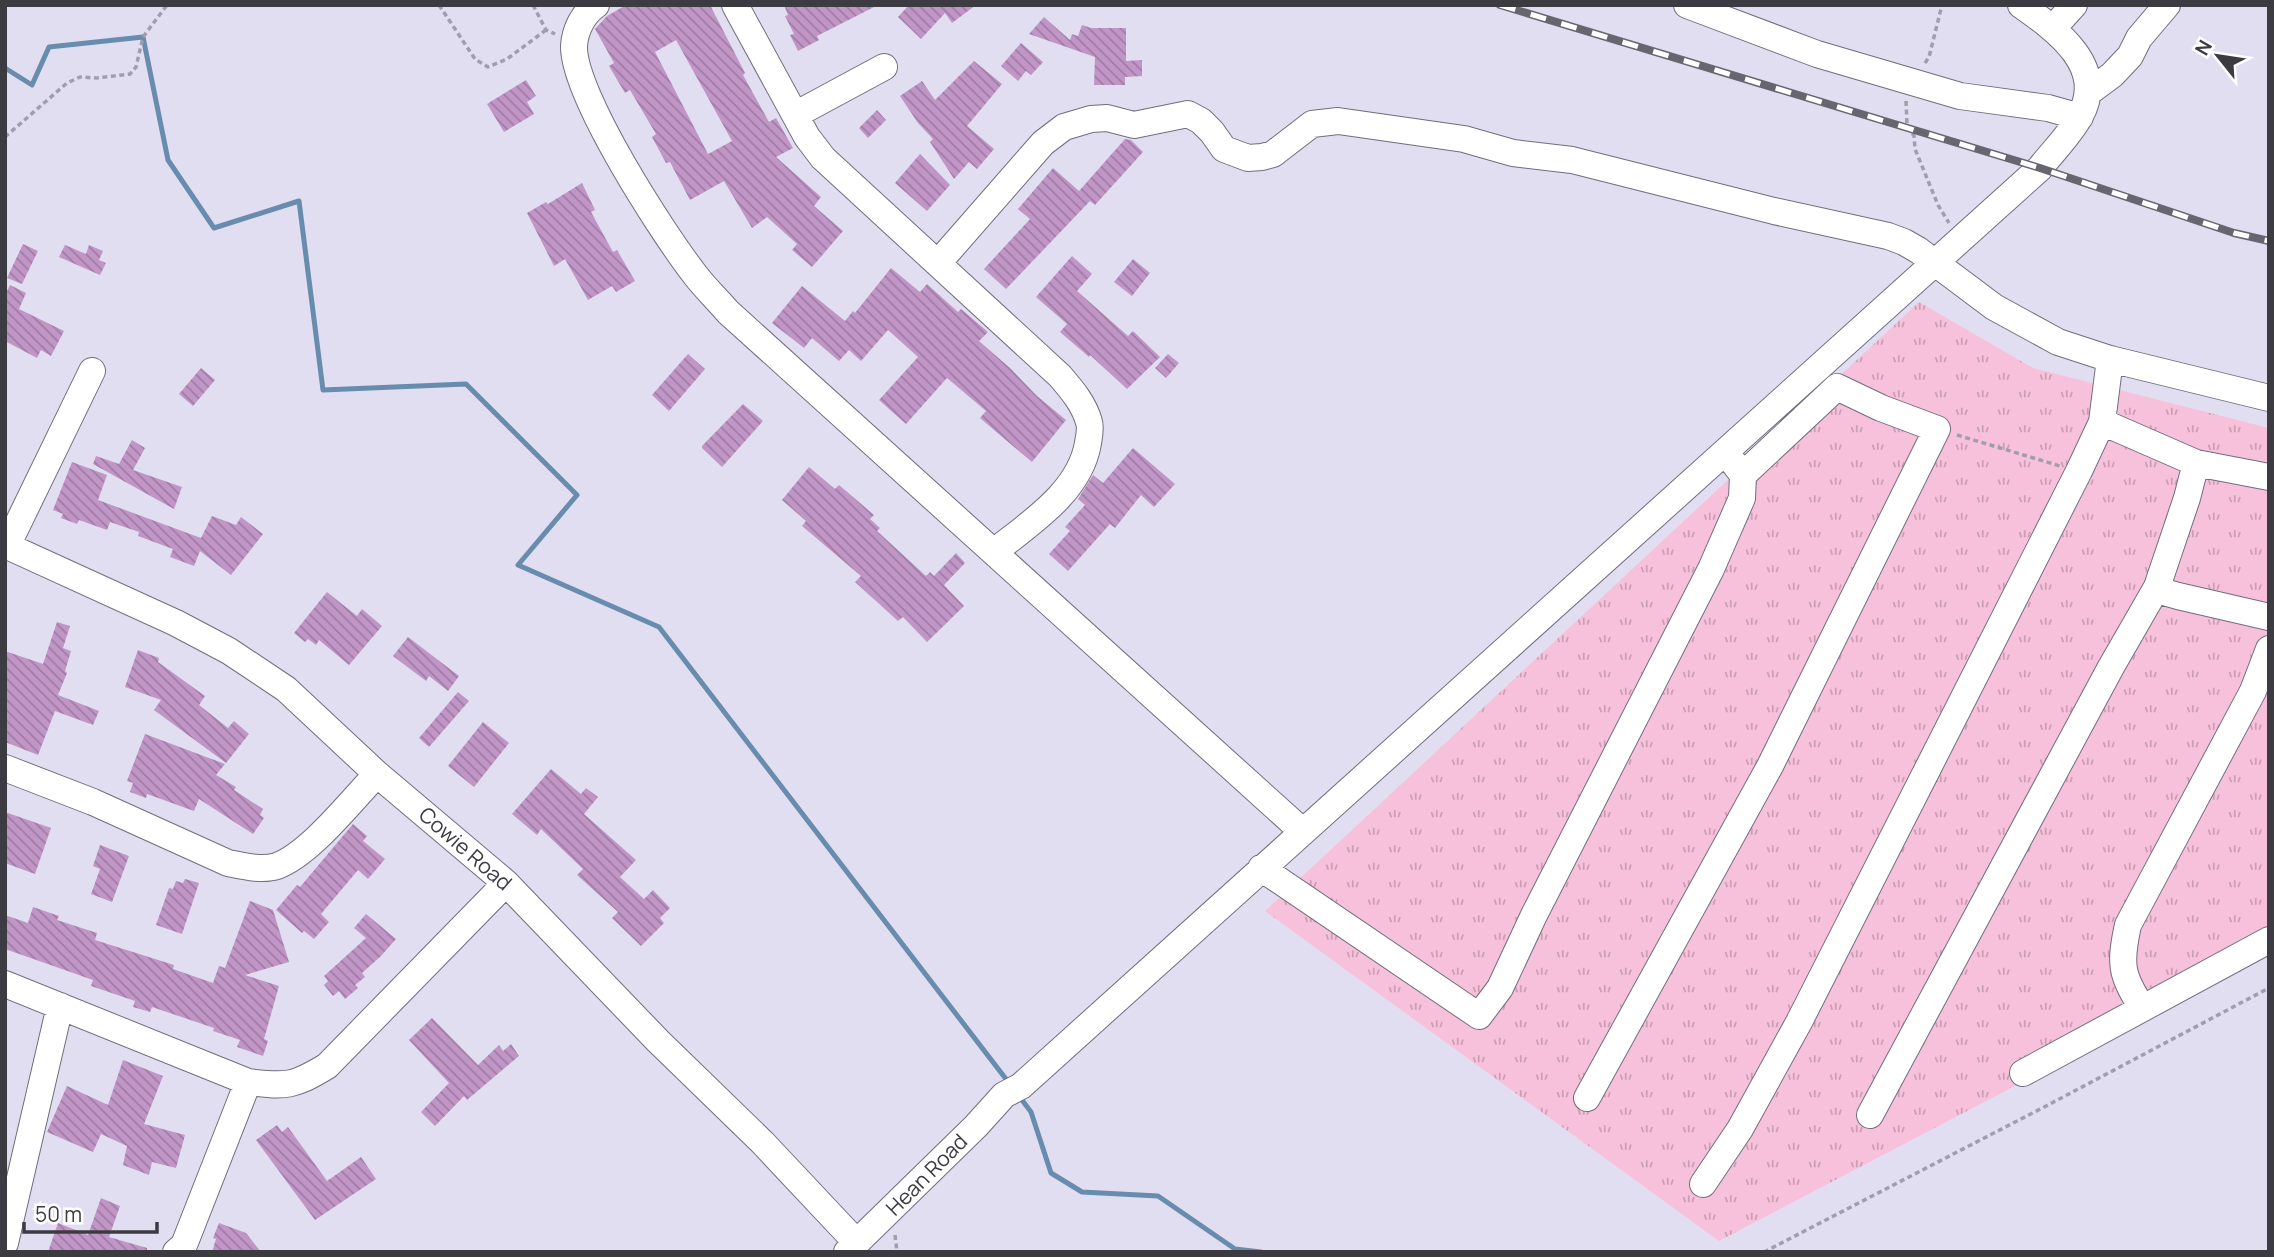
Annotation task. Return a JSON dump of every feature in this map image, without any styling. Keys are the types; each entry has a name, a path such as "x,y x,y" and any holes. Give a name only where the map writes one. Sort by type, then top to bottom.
{"street":[{"path":"596,5 589,10 577,29 574,47 579,73 606,134 697,278 728,312 1302,831"},
{"path":"735,5 807,137 823,158 1060,376 1079,399 1091,425 1086,452 1076,477 1053,504 994,552"},
{"path":"1687,5 1817,54 1960,96 2048,108 2080,117"},
{"path":"2021,5 2053,28 2088,72 2089,92"},
{"path":"2053,28 2074,5"},
{"path":"2089,92 2112,75 2130,56 2139,38 2166,5"},
{"path":"796,115 884,67"},
{"name":"Hean Road","path":"852,1247 1013,1090 2040,168 2080,117 2089,92"},
{"path":"938,263 1042,143 1063,127 1091,119 1107,118 1134,125 1188,114 1201,121 1224,149 1248,158 1273,154 1311,124 1338,121 1464,139 1513,153 1572,160 1774,211 1888,236 1905,242 2020,322 2058,342 2110,359 2269,398"},
{"path":"1703,1184 1740,1129 1799,1022 2079,471 2102,422 2110,359"},
{"path":"6,546 92,371"},
{"path":"1587,1098 1770,765 1937,429 1881,408 1837,387 1743,475"},
{"path":"2102,422 2196,463 2269,477"},
{"path":"1261,868 1479,1016 1500,988 1534,915 1690,612 1742,498 1743,475 1726,452"},
{"path":"1870,1115 2111,667 2157,587 2196,463"},
{"name":"Cowie Road","path":"6,546 176,623 229,651 286,689 377,774 506,883 658,1041 763,1143 852,1247"},
{"path":"2157,587 2178,596 2269,617"},
{"path":"2142,1007 2129,988 2123,967 2123,948 2128,925 2253,691 2269,649"},
{"path":"5,768 93,802 228,863 252,868 275,867 302,851 377,774"},
{"path":"5,984 248,1082 280,1086 301,1081 327,1066 506,883"},
{"path":"2023,1073 2269,940"},
{"path":"5,1243 60,1006"},
{"path":"176,1252 184,1245 248,1082"}],"path":[{"path":"5,137 67,83 80,77 130,74 136,67 143,37 166,5"},
{"path":"439,5 475,58 488,67 507,59 546,30"},
{"path":"533,5 546,30 574,47"},
{"path":"1942,5 1929,57 1921,69 1906,80 1907,125 1914,136 1915,149 1938,205 1960,241"},
{"path":"1937,429 2079,471"},
{"path":"1764,1252 2269,988"}],"green space":[{"path":"1919,302 2033,368 2269,428 2269,953 1719,1241 1265,911"}],"building":[{"path":"626,5 710,5 769,122 776,118 793,148 776,157 821,197 814,206 843,231 812,267 792,250 797,244 767,217 752,228 724,181 690,200 670,162 666,163 652,137 656,134 630,90 625,93 609,66 614,63 595,29 607,16","holes":["676,40 732,141 708,154 655,52"]},
{"path":"784,5 878,5 817,36 819,40 798,51 790,35 794,34 785,16 788,15"},
{"path":"909,5 976,5 952,23 945,13 921,39 898,17"},
{"path":"1044,17 1070,40 1072,34 1078,36 1082,25 1091,28 1126,28 1126,61 1142,60 1142,76 1125,77 1125,85 1094,85 1095,57 1029,34"},
{"path":"1021,43 1043,62 1031,75 1026,71 1018,81 1001,66"},
{"path":"974,61 1002,84 967,126 994,149 977,169 969,162 954,179 930,142 933,139 918,123 900,96 922,81 935,100"},
{"path":"526,80 536,96 527,102 534,114 504,132 487,104"},
{"path":"877,110 886,120 868,138 859,128"},
{"path":"1125,139 1131,140 1143,152 1095,205 1090,201 1006,289 984,269 1030,219 1018,209 1053,168 1079,191"},
{"path":"920,154 950,185 927,211 895,183"},
{"path":"582,183 595,210 591,212 613,252 617,250 635,281 616,292 612,286 588,300 565,259 554,266 527,213 546,202 548,204"},
{"path":"23,244 38,251 22,284 7,278"},
{"path":"65,245 86,254 89,245 103,251 99,260 106,263 100,275 59,257"},
{"path":"1072,256 1092,274 1077,291 1128,336 1133,331 1160,357 1127,389 1060,332 1067,324 1036,297"},
{"path":"1133,259 1150,273 1132,296 1114,282"},
{"path":"891,268 920,292 927,284 958,312 961,309 988,332 979,341 1066,420 1032,462 980,418 986,411 947,378 906,424 879,400 918,357 888,330 861,361 849,350 839,361 812,338 804,348 772,323 802,286 845,321 853,311 855,313"},
{"path":"10,285 26,293 19,309 64,331 51,356 41,350 37,358 5,341 5,295"},
{"path":"688,354 705,369 669,411 652,395"},
{"path":"1168,354 1179,363 1166,378 1155,368"},
{"path":"201,368 215,380 193,406 179,394"},
{"path":"743,404 763,421 722,467 702,446"},
{"path":"132,440 145,448 133,470 182,487 174,509 93,464 96,456 119,464"},
{"path":"1133,448 1175,484 1154,507 1141,495 1115,528 1110,524 1068,571 1049,554 1070,531 1065,527 1085,505 1078,499 1093,475 1103,483"},
{"path":"72,462 107,475 98,500 201,538 212,516 236,525 241,517 263,534 231,575 200,551 194,566 170,557 173,549 138,536 139,532 110,522 107,530 79,520 77,524 61,518 63,514 53,510"},
{"path":"809,467 835,489 839,485 874,515 870,519 880,528 877,531 926,576 930,572 934,576 956,553 965,563 944,585 964,606 927,642 903,617 898,621 855,582 861,576 802,526 806,521 782,500"},
{"path":"327,592 357,616 362,609 382,626 349,665 319,640 316,645 308,639 305,642 294,633"},
{"path":"57,622 70,626 63,648 71,651 65,671 67,673 58,695 99,711 93,725 55,711 38,755 5,742 5,651 43,664"},
{"path":"408,637 459,676 448,691 429,676 426,681 393,656"},
{"path":"138,650 159,658 158,662 205,696 199,705 228,728 234,721 249,734 226,763 154,710 161,700 125,687"},
{"path":"458,692 469,701 429,747 419,738"},
{"path":"483,722 509,743 474,787 448,766"},
{"path":"145,734 225,764 216,775 263,809 260,815 264,818 253,834 199,799 194,811 147,794 146,798 130,792 133,783 127,781"},
{"path":"551,769 581,794 586,788 598,797 584,814 636,860 620,877 644,899 653,890 670,908 660,918 664,923 641,946 612,918 618,912 577,875 583,869 541,829 537,835 512,814"},
{"path":"5,812 51,828 35,874 5,863"},
{"path":"353,824 367,836 363,841 385,859 368,879 358,870 321,914 329,922 314,939 304,931 302,933 276,910 297,885 300,887"},
{"path":"100,845 129,856 112,902 91,894 100,869 93,866"},
{"path":"185,879 199,883 182,934 156,925 169,888 173,889 176,881 183,883"},
{"path":"250,901 273,910 289,962 245,975 279,986 264,1039 268,1041 263,1056 237,1047 240,1040 213,1031 214,1028 152,1007 150,1012 133,1007 135,1001 91,986 93,980 5,949 5,915 28,923 33,907 59,916 57,920 97,933 95,940 174,965 173,969 213,983 219,966 225,968"},
{"path":"366,914 396,939 362,973 365,977 355,985 358,988 345,999 339,991 333,996 324,985 328,981 324,976 366,938 354,928"},
{"path":"432,1018 478,1065 499,1045 503,1051 511,1044 519,1056 467,1100 464,1096 435,1126 421,1112 449,1083 409,1040"},
{"path":"123,1060 163,1076 144,1124 185,1135 176,1168 152,1162 149,1175 123,1165 127,1146 101,1134 93,1152 47,1132 67,1086 108,1105"},
{"path":"277,1125 282,1132 288,1127 327,1181 361,1157 376,1179 315,1220 256,1140"},
{"path":"101,1198 120,1206 109,1237 147,1248 147,1252 48,1252 58,1223 88,1235"},
{"path":"219,1223 246,1233 261,1252 212,1252 216,1239 213,1238"}],"waterway":[{"path":"5,68 32,85 49,47 143,37 168,160 214,228 299,201 323,390 466,384 577,495 518,565 659,627 1009,1083"},
{"path":"1019,1096 1031,1112 1051,1173 1082,1192 1158,1196 1235,1249 1261,1252"}],"railway":[{"path":"1500,5 2040,168 2234,233 2269,241"}]}
